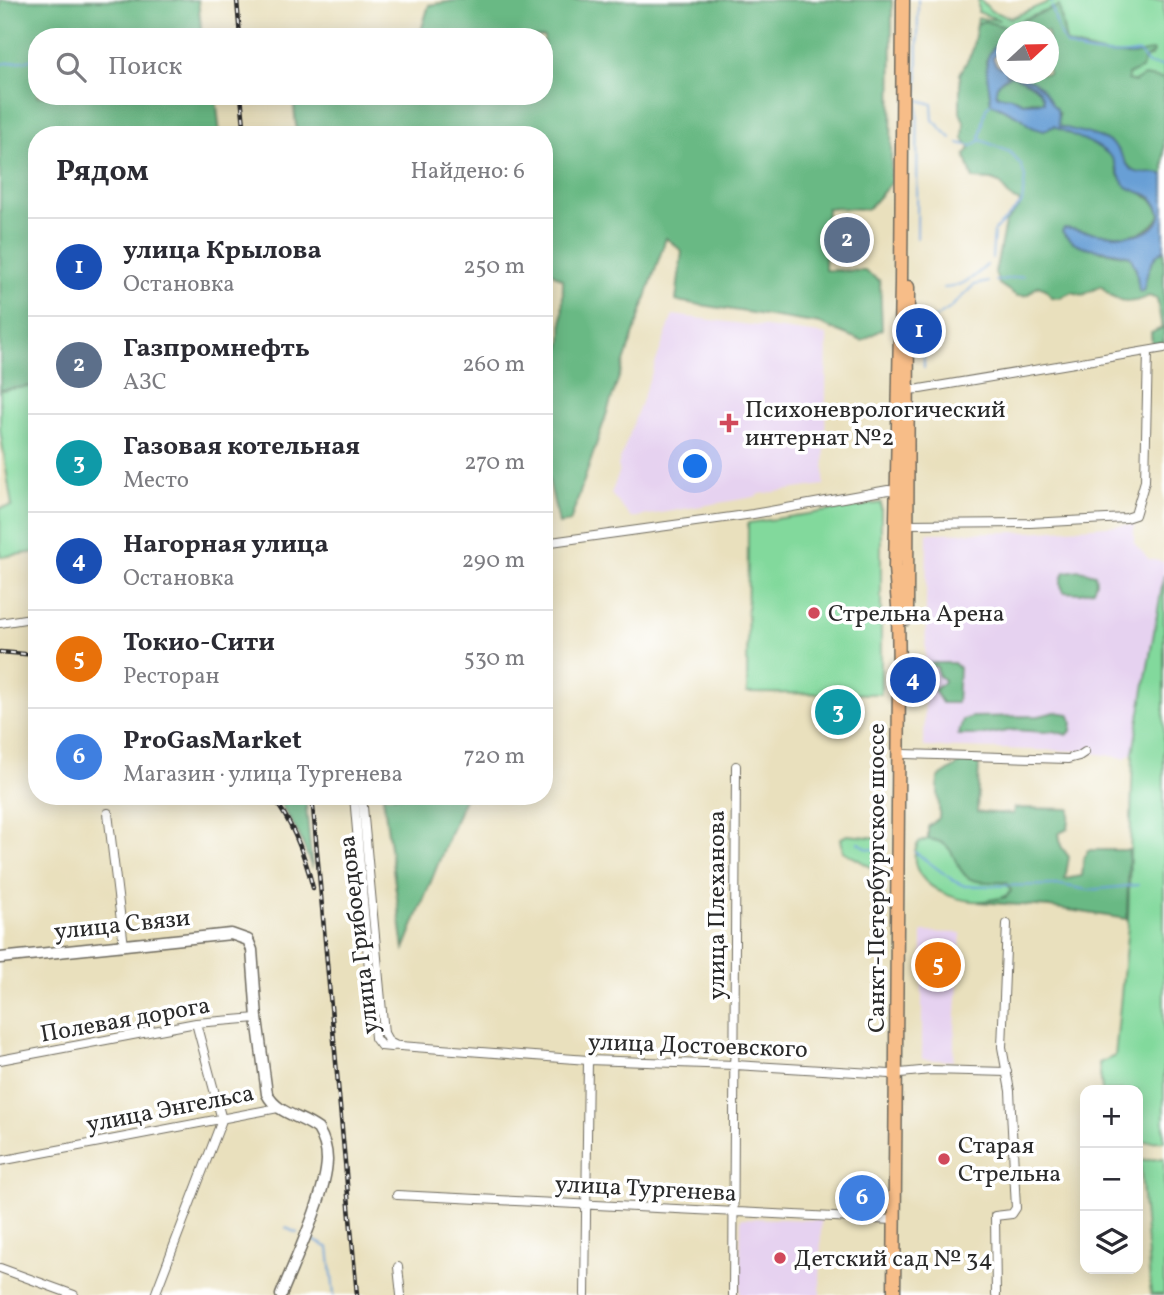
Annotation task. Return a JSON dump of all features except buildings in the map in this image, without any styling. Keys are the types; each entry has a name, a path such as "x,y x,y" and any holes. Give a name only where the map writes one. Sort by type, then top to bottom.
{"main road":[{"name":"Санкт-Петербургское шоссе","path":"903,0 903,390"},
{"name":"Санкт-Петербургское шоссе","path":"902,1295 899,681 895,568 902,491 909,0"},
{"name":"Санкт-Петербургское шоссе","path":"894,1295 905,754 907,524 902,491"}],"street":[{"path":"903,390 1164,348"},
{"path":"907,524 1030,523 1126,518 1135,515 1145,481 1148,351"},
{"path":"553,542 902,491"},
{"path":"0,624 28,619"},
{"path":"905,754 1068,759 1085,752"},
{"name":"улица Плеханова","path":"733,1295 736,766"},
{"name":"улица Грибоедова","path":"355,805 375,1038 381,1046 398,1047"},
{"name":"улица Грибоедова","path":"363,805 384,1033 389,1042 398,1047"},
{"path":"108,813 124,946"},
{"path":"996,1295 995,1216 1012,1214 1016,1208 1007,1072 1002,1047 1007,924"},
{"name":"улица Связи","path":"0,958 231,933 248,940 252,950 257,1018"},
{"path":"257,1018 264,1083 272,1103 278,1108"},
{"name":"Полевая дорога","path":"0,1060 195,1023 257,1018"},
{"path":"155,1295 222,1120 195,1023"},
{"name":"улица Достоевского","path":"387,1045 588,1060 890,1074 931,1070 1007,1072"},
{"path":"585,1295 588,1060"},
{"name":"улица Энгельса","path":"0,1161 278,1108 318,1129 327,1152 326,1173 320,1194 281,1295"},
{"name":"улица Тургенева","path":"397,1195 894,1220"},
{"path":"398,1267 401,1295"},
{"path":"0,1268 74,1295"}],"shaded area":[{"name":"Психоневрологический интернат №2","path":"673,315 827,335 824,485 631,518 611,494 619,473 618,465"},
{"path":"1134,524 1134,543 1149,559 1164,562 1164,575 1133,752 1125,758 1079,751 924,747 927,533 1027,532"},
{"path":"922,932 961,933 953,1061 922,1059"},
{"name":"Детский сад № 34","path":"741,1218 821,1220 820,1295 740,1295"}],"green space":[{"path":"0,0 198,0 201,28 28,28 28,105 217,105 219,126 28,126 28,386 0,390"},
{"path":"459,0 892,0 891,183 868,209 827,208 825,270 865,271 880,281 882,329 862,341 820,324 676,301 682,251 666,238 570,522 559,524 553,498 553,374 562,341 563,280 553,273 553,126 296,126 294,105 553,105 553,28 422,28 429,5"},
{"path":"978,0 991,11 1011,18 1053,0 1164,0 1164,79 1134,82 1128,80 1128,75 1149,57 1106,54 1066,44 1059,6 1021,21 996,21 996,24 984,21 977,24 978,18 1000,20 978,12"},
{"path":"1059,6 1066,43 1106,54 1133,55 1153,51 1154,53 1145,59 1141,69 1128,75 1128,80 1134,82 1144,76 1164,79 1164,175 1150,172 1142,175 1133,171 1108,141 1059,126 1059,114 1037,84 1059,84 1059,21 1021,21"},
{"path":"984,21 996,24 996,45 986,61 991,103 1022,118 1028,125 1044,131 1054,126 1101,148 1113,159 1121,179 1149,198 1158,208 1160,215 1152,225 1142,232 1130,235 1064,228 1101,251 1130,256 1134,262 1140,291 1152,262 1164,250 1164,342 1152,344 1151,333 1162,328 1157,299 1149,296 1136,301 1123,301 1111,296 1101,286 1083,295 1072,292 1059,298 1051,297 1046,289 1038,286 1027,295 1017,296 999,284 995,273 1005,223 1020,206 1019,201 1010,197 1001,184 992,180 973,179 965,155 970,148 963,139 960,74 972,52 977,24"},
{"path":"1030,84 1045,102 1023,103 1011,97 997,95 997,85"},
{"path":"28,386 28,553 0,557 0,508 12,506 0,430 0,390"},
{"name":"Стрельна Арена","path":"881,503 881,694 747,693 748,523"},
{"path":"1080,570 1095,574 1093,590 1064,592 1061,582 1065,572"},
{"path":"1164,575 1164,1141 1143,1142 1143,1085 1101,1085 1099,1063 1115,1056 1128,925 1133,752"},
{"path":"928,663 954,663 959,668 957,703 942,703 934,690 944,680 938,675 937,667 929,666"},
{"path":"1055,712 1069,714 1072,721 1071,731 1067,735 1054,731 1013,730 985,735 958,735 963,720 972,717 1039,716"},
{"path":"962,762 979,763 977,812 1013,814 1014,808 1070,809 1068,829 1059,833 1061,846 1069,857 1065,879 1082,876 1084,857 1088,850 1129,850 1127,919 1049,907 978,902 1006,897 1011,891 1007,883 967,877 949,848 938,841 928,839 928,827 939,818 938,778"},
{"path":"281,805 306,805 312,868 299,835"},
{"path":"384,805 461,805 404,949"},
{"path":"847,835 880,838 885,846 882,861 871,867 843,851 841,838"},
{"path":"928,839 948,847 967,876 1007,883 1011,891 1000,898 984,901 966,900 932,887 920,875 915,860 918,843"},
{"path":"1164,1158 1164,1295 1151,1295 1143,1198 1143,1161"}],"water":[{"path":"996,45 993,58 996,65 997,95 1011,97 1023,103 1044,102 1040,92 1030,84 1037,84 1057,109 1059,126 1096,136 1110,143 1136,172 1164,175 1164,250 1152,262 1143,291 1139,291 1136,269 1130,256 1075,243 1062,231 1064,228 1117,235 1145,232 1155,226 1160,216 1156,203 1148,195 1126,186 1112,158 1100,148 1054,126 1044,131 1034,128 1022,118 991,103 986,66"}],"waterway":[{"path":"917,238 918,0"},
{"path":"1052,7 1058,30 1066,45 1102,54 1139,52 1148,64 1164,66"},
{"path":"0,64 28,60"},
{"path":"919,100 932,104 933,120 951,138"},
{"path":"991,103 986,108 981,140 1010,152 1021,165 1025,177 1022,203 994,231 992,258"},
{"path":"958,143 972,146 981,140"},
{"path":"943,288 967,281 987,265"},
{"path":"996,281 1023,276"},
{"path":"924,368 923,326 949,309 974,285 988,282"},
{"path":"858,842 868,849 884,850"},
{"path":"915,852 965,886 1061,885 1088,890 1138,885"},
{"path":"286,1228 297,1233"},
{"path":"309,1238 329,1248 334,1295"}],"railway":[{"path":"237,0 239,28"},
{"path":"242,105 244,126"},
{"path":"0,652 28,654"},
{"path":"278,805 297,840 313,888"},
{"path":"313,805 357,1295"}],"place":[{"name":"Газпромнефть","path":"847,240"},
{"name":"улица Крылова","path":"919,331"},
{"name":"Психоневрологический интернат №2","path":"729,423"},
{"name":"Стрельна Арена","path":"814,613"},
{"name":"Нагорная улица","path":"913,680"},
{"name":"Газовая котельная","path":"838,712"},
{"name":"Токио-Сити","path":"938,965"},
{"name":"Старая Стрельна","path":"944,1159"},
{"name":"ProGasMarket","path":"862,1198"},
{"name":"Детский сад № 34","path":"780,1258"}]}
